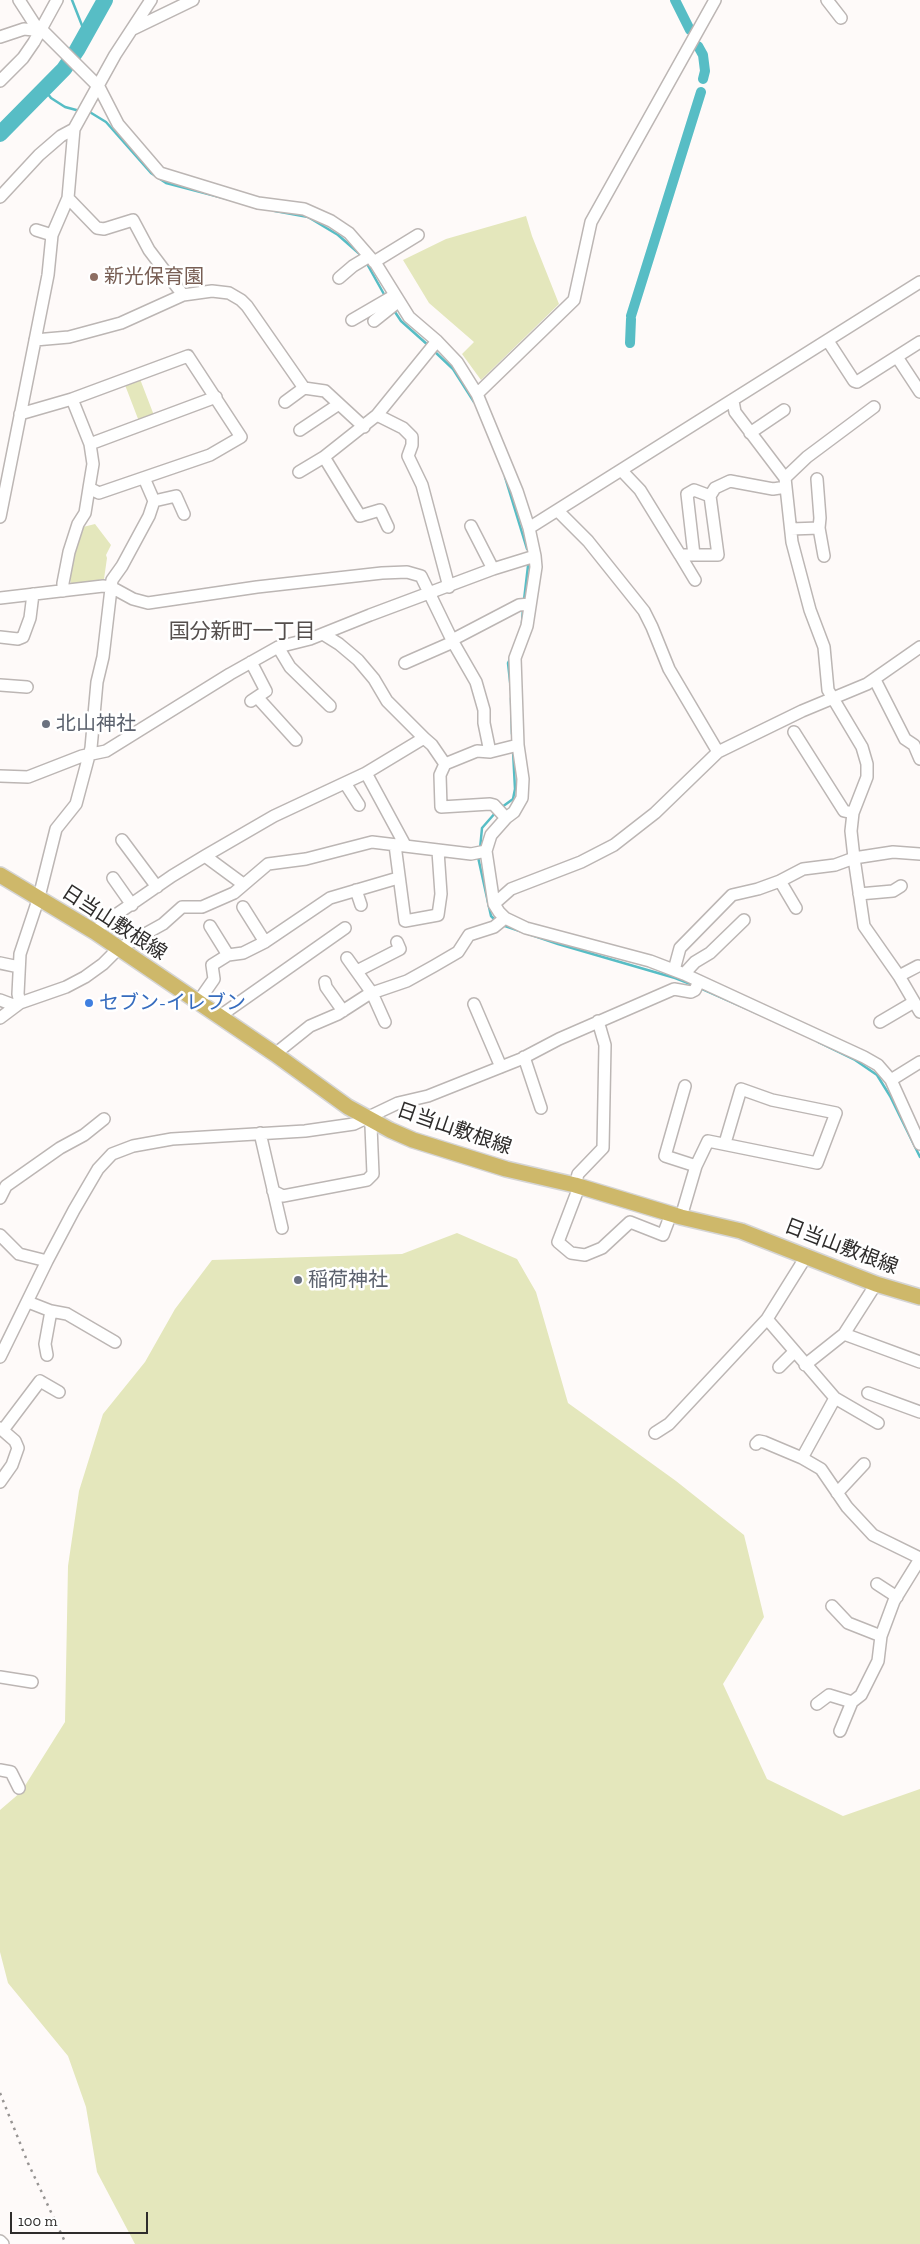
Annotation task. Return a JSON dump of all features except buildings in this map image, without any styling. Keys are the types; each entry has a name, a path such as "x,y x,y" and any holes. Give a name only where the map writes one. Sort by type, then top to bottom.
{"main road":[{"name":"日当山敷根線","path":"0,875 95,932 220,1016 348,1106 390,1130 413,1140 506,1169 577,1186 676,1215 741,1230 876,1284 920,1297"}],"street":[{"path":"19,0 41,31 99,88 118,124 160,173 258,203 304,209 331,221 349,233 371,259 409,317 457,362 477,394 507,464 529,528 535,556 526,604 527,626 515,658 522,798 514,812 504,816 491,835 486,851 494,904 501,922"},
{"path":"0,81 23,58 41,31 56,0"},
{"path":"0,517 2,497 48,275 52,235 68,198 74,129 99,88 115,55 151,0"},
{"path":"133,29 194,0"},
{"path":"477,394 574,300 591,222 598,206 715,0"},
{"path":"826,0 841,18"},
{"path":"0,37 24,29 41,31"},
{"path":"0,197 38,155 61,136 74,129"},
{"path":"68,198 98,228 104,229 133,220 149,250 183,295"},
{"path":"36,230 52,235"},
{"path":"339,278 353,266 418,235"},
{"path":"529,528 920,282"},
{"path":"35,340 69,337 121,323 183,295 222,292 242,300 270,337 304,388"},
{"path":"352,320 384,307 396,299"},
{"path":"374,321 384,307"},
{"path":"828,341 854,381 857,382 920,342"},
{"path":"300,472 324,457 377,415 436,342"},
{"path":"20,414 72,399 188,356 241,437 210,455 144,478 99,493 89,488"},
{"path":"897,357 920,392"},
{"path":"285,402 304,388 322,389 364,426"},
{"path":"90,444 216,397"},
{"path":"64,591 63,582 69,552 78,524 85,513 93,464 90,444 72,399"},
{"path":"733,401 735,412 786,482 792,542 810,610 824,647 826,680 831,699 862,747 867,764 867,777 854,814 851,831 864,926 899,976 918,1009 880,1022"},
{"path":"300,430 339,404"},
{"path":"680,554 718,555 710,496 718,485 730,481 773,489 786,482 807,457 874,407"},
{"path":"750,433 784,410"},
{"path":"377,415 403,428 412,437 412,445 408,456 422,485 449,587"},
{"path":"324,457 360,516 380,510 388,527"},
{"path":"622,470 640,490 695,580"},
{"path":"18,1004 20,954 39,897 56,829 76,804 91,748 97,682 103,657 113,578 122,566 149,516 154,501 144,478"},
{"path":"817,479 819,528 824,556"},
{"path":"694,555 687,494 694,490 710,496"},
{"path":"154,501 176,496 184,514"},
{"path":"558,511 588,541 644,611 669,669 718,752"},
{"path":"472,526 493,569"},
{"path":"790,529 819,528"},
{"path":"0,776 28,777 88,755 106,751 278,647 310,639 493,569 535,556"},
{"path":"0,598 111,587 133,599 148,603 257,586 382,573 407,572 421,576 452,641 476,682 484,710 484,723 490,752"},
{"path":"0,637 18,639 24,635 30,618 33,594"},
{"path":"405,663 526,604"},
{"path":"322,634 339,644 358,660 374,680 387,701 432,746 446,764"},
{"path":"278,647 290,667 330,706"},
{"path":"494,904 511,889 582,862 614,844 655,813 718,752 875,680 920,647"},
{"path":"251,662 266,691 254,700 296,740"},
{"path":"875,680 901,732 905,739 914,745 920,759"},
{"path":"0,685 27,687"},
{"path":"794,732 844,811 854,814"},
{"path":"95,932 104,923 205,856 274,816 345,783 424,738"},
{"path":"504,816 494,806 441,808 440,775 446,764 477,751 490,752 518,745"},
{"path":"366,772 400,845 398,878 405,921 438,915 441,894 438,851"},
{"path":"345,783 359,805"},
{"path":"122,840 157,887"},
{"path":"0,1018 18,1004 75,983 103,964 118,949 163,924 182,907 202,907 234,893 268,864 306,859 372,842 471,854 486,851"},
{"path":"679,972 680,948 732,895 758,889 780,881 802,869 834,865 854,858 893,852 920,854"},
{"path":"205,856 243,884"},
{"path":"113,878 132,905"},
{"path":"198,1002 214,979 212,965 228,955 243,953 266,942 330,898 398,878"},
{"path":"780,881 796,908"},
{"path":"859,894 893,891 901,886"},
{"path":"356,890 361,905"},
{"path":"243,907 266,942"},
{"path":"679,972 730,939 744,920"},
{"path":"274,1054 310,1026 343,1011 372,993 407,981 458,952 469,935 501,922 552,937 650,961 679,972 698,985 864,1057 878,1065 891,1080 920,1144"},
{"path":"210,926 228,955"},
{"path":"220,1016 345,928"},
{"path":"357,972 400,948 397,942"},
{"path":"347,958 372,993 385,1022"},
{"path":"0,962 19,967"},
{"path":"899,976 918,966"},
{"path":"325,982 326,987 343,1011"},
{"path":"0,1357 46,1261 98,1169 112,1154 133,1146 172,1139 338,1128 354,1124 398,1103 428,1096 502,1067 598,1021 674,989 691,992 698,985"},
{"path":"0,1000 18,1004"},
{"path":"474,1004 502,1067"},
{"path":"598,1021 605,1045 603,1148 578,1174 577,1186 558,1242 571,1253 585,1256 602,1248 630,1222 663,1235 676,1215 708,1141 817,1163 836,1113 772,1100 741,1089 725,1143"},
{"path":"524,1057 541,1108"},
{"path":"891,1080 920,1062"},
{"path":"685,1086 665,1156 696,1166"},
{"path":"273,1191 283,1196 367,1180 373,1174 369,1117"},
{"path":"0,1198 6,1186 60,1148 84,1135 104,1119"},
{"path":"260,1133 282,1228"},
{"path":"0,1235 19,1254 46,1261"},
{"path":"655,1433 669,1424 767,1319 807,1255"},
{"path":"805,1365 844,1334 876,1284"},
{"path":"28,1302 51,1311 67,1314 115,1342"},
{"path":"47,1355 45,1344 51,1311"},
{"path":"767,1319 835,1398 878,1423"},
{"path":"844,1334 920,1362"},
{"path":"779,1367 794,1352"},
{"path":"0,1482 12,1465 18,1448 15,1441 1,1429 40,1381 59,1392"},
{"path":"868,1393 920,1412"},
{"path":"802,1458 835,1398"},
{"path":"756,1444 759,1441 764,1442 802,1458 822,1469 837,1493 873,1535 920,1558 897,1597 881,1636 878,1661 861,1695 852,1702 840,1731"},
{"path":"837,1493 864,1464"},
{"path":"877,1584 897,1597"},
{"path":"832,1606 848,1623 881,1636"},
{"path":"0,1677 32,1682"},
{"path":"816,1704 829,1695 852,1702"},
{"path":"0,1770 11,1772 19,1788"}],"green space":[{"path":"526,216 559,304 481,380 462,354 474,342 429,303 403,260 446,239"},
{"path":"140,379 155,418 140,424 125,385"},
{"path":"95,524 111,545 106,555 104,579 71,585 69,573 83,527"},
{"path":"457,1233 517,1259 536,1292 568,1403 676,1481 744,1535 764,1617 723,1684 767,1779 843,1816 920,1789 920,2244 135,2244 97,2172 86,2107 68,2056 8,1983 0,1952 0,1810 21,1792 65,1722 68,1566 79,1491 103,1414 145,1362 175,1309 212,1260 402,1254"}],"waterway":[{"path":"72,0 85,33"},
{"path":"0,134 64,69 105,0"},
{"path":"675,0 690,30"},
{"path":"698,46 703,55 705,71 703,79"},
{"path":"44,89 51,98 65,107 80,111"},
{"path":"631,316 701,92"},
{"path":"88,111 106,122 151,173 166,183 231,200"},
{"path":"275,211 308,217 338,235 363,257"},
{"path":"366,262 385,296"},
{"path":"393,309 401,321 429,346"},
{"path":"630,343 631,319"},
{"path":"433,350 453,369 474,402"},
{"path":"505,477 527,549"},
{"path":"524,600 528,566"},
{"path":"522,623 523,608"},
{"path":"510,659 508,663 511,690"},
{"path":"511,698 512,734"},
{"path":"502,807 513,799 515,789 513,751"},
{"path":"480,849 482,828 496,812"},
{"path":"478,857 491,916 496,921"},
{"path":"502,925 693,985"},
{"path":"700,988 761,1015"},
{"path":"818,1042 855,1060 877,1075 890,1096 920,1157"}],"railway":[{"path":"0,2093 28,2163 66,2244"}],"place":[{"name":"新光保育園","path":"94,277"},
{"name":"北山神社","path":"46,724"},
{"name":"セブン-イレブン","path":"89,1003"},
{"name":"稲荷神社","path":"298,1280"}],"district":[{"name":"国分新町一丁目","path":"242,632"}]}
